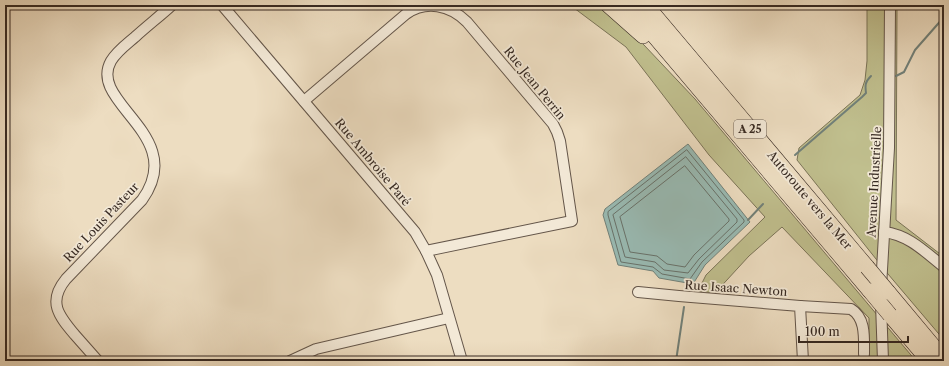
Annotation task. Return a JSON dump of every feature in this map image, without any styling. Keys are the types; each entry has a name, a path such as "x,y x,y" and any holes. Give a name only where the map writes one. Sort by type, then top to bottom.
{"highway":[{"path":"608,5 629,22 701,91"},
{"name":"A 25","path":"628,5 929,361"},
{"name":"Autoroute vers la Mer","path":"646,5 944,359"},
{"path":"656,5 676,32 679,44"}],"street":[{"name":"Rue Louis Pasteur","path":"98,361 60,317 56,307 57,297 60,288 66,279 142,200 151,184 155,166 152,148 110,87 107,74 109,65 116,54 172,5"},
{"name":"Rue Ambroise Paré","path":"222,5 407,222 426,251 437,275 462,361"},
{"name":"Avenue Industrielle","path":"883,361 881,296 890,136 890,5"},
{"name":"Rue Jean Perrin","path":"304,101 406,14 422,6 443,7 453,11 463,18 556,128 560,141 572,221 426,251"},
{"path":"884,232 895,234 909,240 944,267"},
{"name":"Rue Isaac Newton","path":"638,292 800,306 803,361"},
{"path":"800,306 850,309 857,313 862,322 864,334 864,354"},
{"path":"290,361 316,349 450,318"}],"shaded area":[{"path":"570,5 620,5 614,17 644,45 695,99 916,361 869,361 869,318 782,227 749,256 715,293 698,291 706,275 765,217 709,155 626,47"},
{"path":"867,5 897,5 896,220 944,257 944,340 888,274 797,160 799,148 860,95 865,80 867,61"}],"water":[{"path":"688,144 750,222 705,265 693,284 659,278 653,271 618,265 603,215 605,209"}],"waterway":[{"path":"896,76 904,72 915,50 944,17"},
{"path":"795,155 866,93 866,84 871,76"},
{"path":"748,220 763,204"},
{"path":"686,290 688,282"},
{"path":"676,361 684,307"}]}
